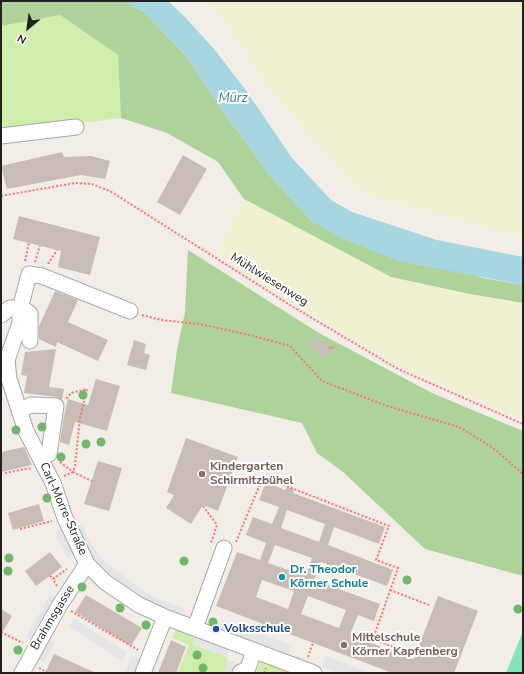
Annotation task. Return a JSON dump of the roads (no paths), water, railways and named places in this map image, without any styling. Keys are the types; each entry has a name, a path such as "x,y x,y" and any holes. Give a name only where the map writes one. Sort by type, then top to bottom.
{"street":[{"path":"1,136 76,127"},
{"name":"Carl-Morre-Straße","path":"130,312 42,276 29,274 20,307 20,322 7,360 9,379 26,431 44,458 65,518 87,564 105,582 139,605 165,617 254,651 305,668"},
{"path":"1,315 10,308 20,307 30,314 30,341"},
{"path":"19,408 31,405 56,406 44,458"},
{"path":"195,628 217,547"},
{"name":"Brahmsgasse","path":"22,673 59,606 87,564"},
{"path":"143,673 165,617"},
{"path":"240,673 248,668 254,651"}],"water":[{"name":"Mürz","path":"124,1 168,1 185,17 214,49 245,89 292,158 331,200 352,212 437,240 523,257 523,285 399,261 343,239 313,222 272,178 222,110 186,56 144,12"}],"place":[{"name":"Kindergarten Schirmitzbühel","path":"202,474"},
{"name":"Dr. Theodor Körner Schule","path":"282,577"},
{"name":"Volksschule","path":"216,629"},
{"name":"Mittelschule Körner Kapfenberg","path":"344,645"}]}
